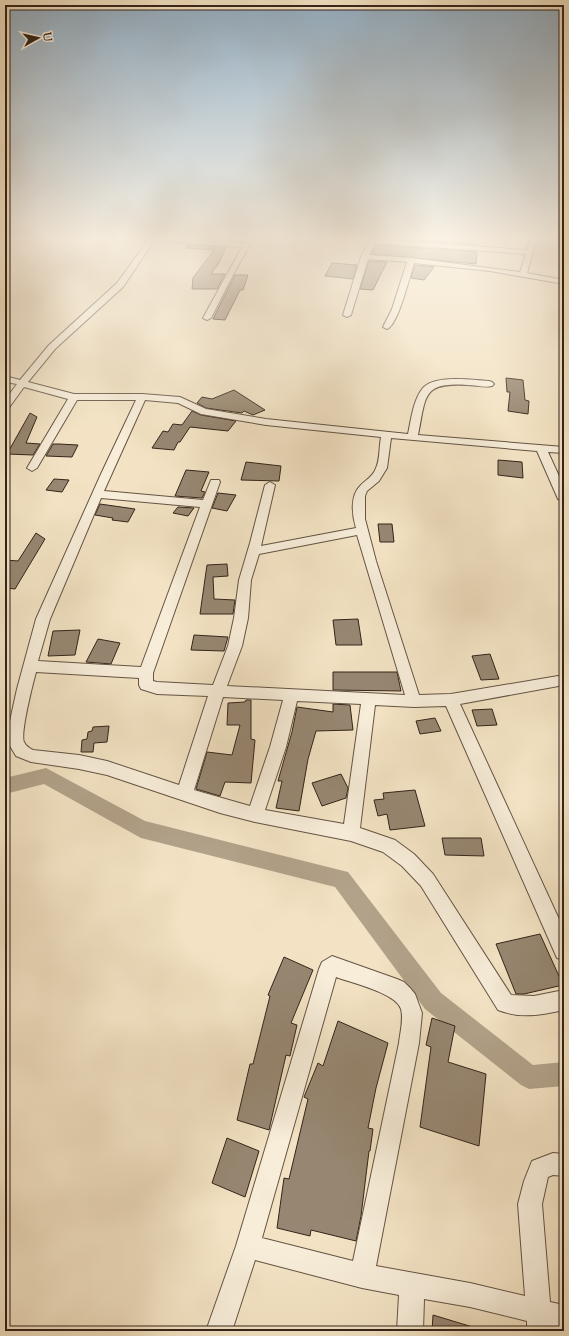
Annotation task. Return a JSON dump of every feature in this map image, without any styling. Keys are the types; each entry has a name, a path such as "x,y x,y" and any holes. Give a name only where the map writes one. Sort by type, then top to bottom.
{"street":[{"path":"5,407 23,382 52,347 102,301"},
{"path":"207,318 216,301"},
{"path":"347,315 351,301"},
{"path":"387,327 398,301"},
{"path":"5,379 23,382 47,391 74,397 142,397 180,400 194,408 221,415 412,438 564,450"},
{"path":"412,438 423,398 430,385 440,382 489,384"},
{"path":"32,468 74,397"},
{"path":"142,397 43,620 30,666 16,730 15,742 21,751 31,756 80,762 107,768 220,806 256,815 351,833 388,846 408,860 427,880 505,1003 517,1007 536,1007 564,1000"},
{"path":"386,435 382,468 375,479 363,489 359,496 359,518 370,561 414,701"},
{"path":"541,448 564,499"},
{"path":"216,482 193,540 175,596 146,673 146,685 217,692 292,694 414,701 451,700 564,680"},
{"path":"184,795 217,692 235,646 241,618 245,580 254,551 270,485"},
{"path":"98,494 207,504"},
{"path":"254,551 282,547 362,530"},
{"path":"30,666 146,673"},
{"path":"256,815 278,747 292,694"},
{"path":"351,833 369,698"},
{"path":"451,700 564,951"},
{"path":"219,1331 248,1246 329,969 332,966 397,989 405,995 408,1000 413,1019 362,1276"},
{"path":"539,1322 530,1204 535,1181 540,1169 553,1164 564,1165"},
{"path":"248,1246 362,1276 470,1295 539,1322 564,1318"},
{"path":"410,1331 412,1286"}],"building":[{"path":"222,301 234,301 225,320 213,319"},
{"path":"506,378 523,380 525,400 529,401 528,414 508,411 510,392 507,392"},
{"path":"234,390 265,410 253,415 244,411 242,413 206,408 197,403 202,397 212,399"},
{"path":"192,411 201,415 236,421 228,431 190,427 180,442 178,442 174,450 152,448 163,431 168,432 173,424 182,425"},
{"path":"30,413 37,417 26,443 40,444 33,455 7,454"},
{"path":"53,444 78,445 72,457 46,456"},
{"path":"498,460 522,462 523,478 498,475"},
{"path":"246,462 281,466 279,481 241,480"},
{"path":"186,470 209,472 201,491 205,492 202,498 175,496"},
{"path":"54,479 69,480 62,492 46,490"},
{"path":"218,493 236,495 227,511 212,508"},
{"path":"100,504 135,509 128,522 112,520 113,518 95,515"},
{"path":"178,507 194,508 188,516 173,513"},
{"path":"378,524 392,524 394,542 380,542"},
{"path":"36,533 45,539 15,589 5,588 5,560 18,561"},
{"path":"227,564 228,576 213,577 214,599 235,600 233,614 200,614 207,565"},
{"path":"358,619 362,645 336,645 333,620"},
{"path":"80,630 75,655 48,656 53,631"},
{"path":"194,635 228,637 224,651 191,650"},
{"path":"98,639 120,643 111,664 86,662"},
{"path":"490,654 499,679 481,680 472,656"},
{"path":"333,672 397,672 401,691 333,690"},
{"path":"246,700 251,700 251,739 255,740 251,783 225,782 220,796 196,789 207,752 232,755 240,725 227,725 228,703 245,702"},
{"path":"333,704 350,705 353,730 316,731 308,759 299,811 276,808 282,781 278,781 292,732 297,707 333,712"},
{"path":"492,709 497,725 477,726 472,710"},
{"path":"435,718 441,731 420,734 416,721"},
{"path":"109,726 107,742 94,743 93,752 81,752 82,740 87,739 88,732 92,731 93,727"},
{"path":"341,774 348,788 346,798 322,806 312,783"},
{"path":"415,790 425,826 390,830 387,814 378,816 374,800 384,799 383,793"},
{"path":"442,838 481,838 484,856 445,855"},
{"path":"540,934 563,985 524,994 516,994 496,944"},
{"path":"284,957 313,970 291,1023 297,1025 290,1056 286,1055 269,1130 237,1120 250,1064 253,1064 270,996 268,995"},
{"path":"432,1018 455,1026 448,1062 486,1074 479,1146 420,1127 431,1047 426,1045"},
{"path":"338,1021 388,1043 376,1088 368,1128 373,1129 356,1241 311,1230 310,1236 277,1228 284,1178 289,1179 308,1099 304,1097 318,1063 323,1066"},
{"path":"227,1138 259,1151 245,1197 212,1183"},
{"path":"433,1315 476,1328 476,1331 432,1331"}],"waterway":[{"path":"5,786 46,776 141,829 341,879 433,1001 529,1077 564,1074"}]}
